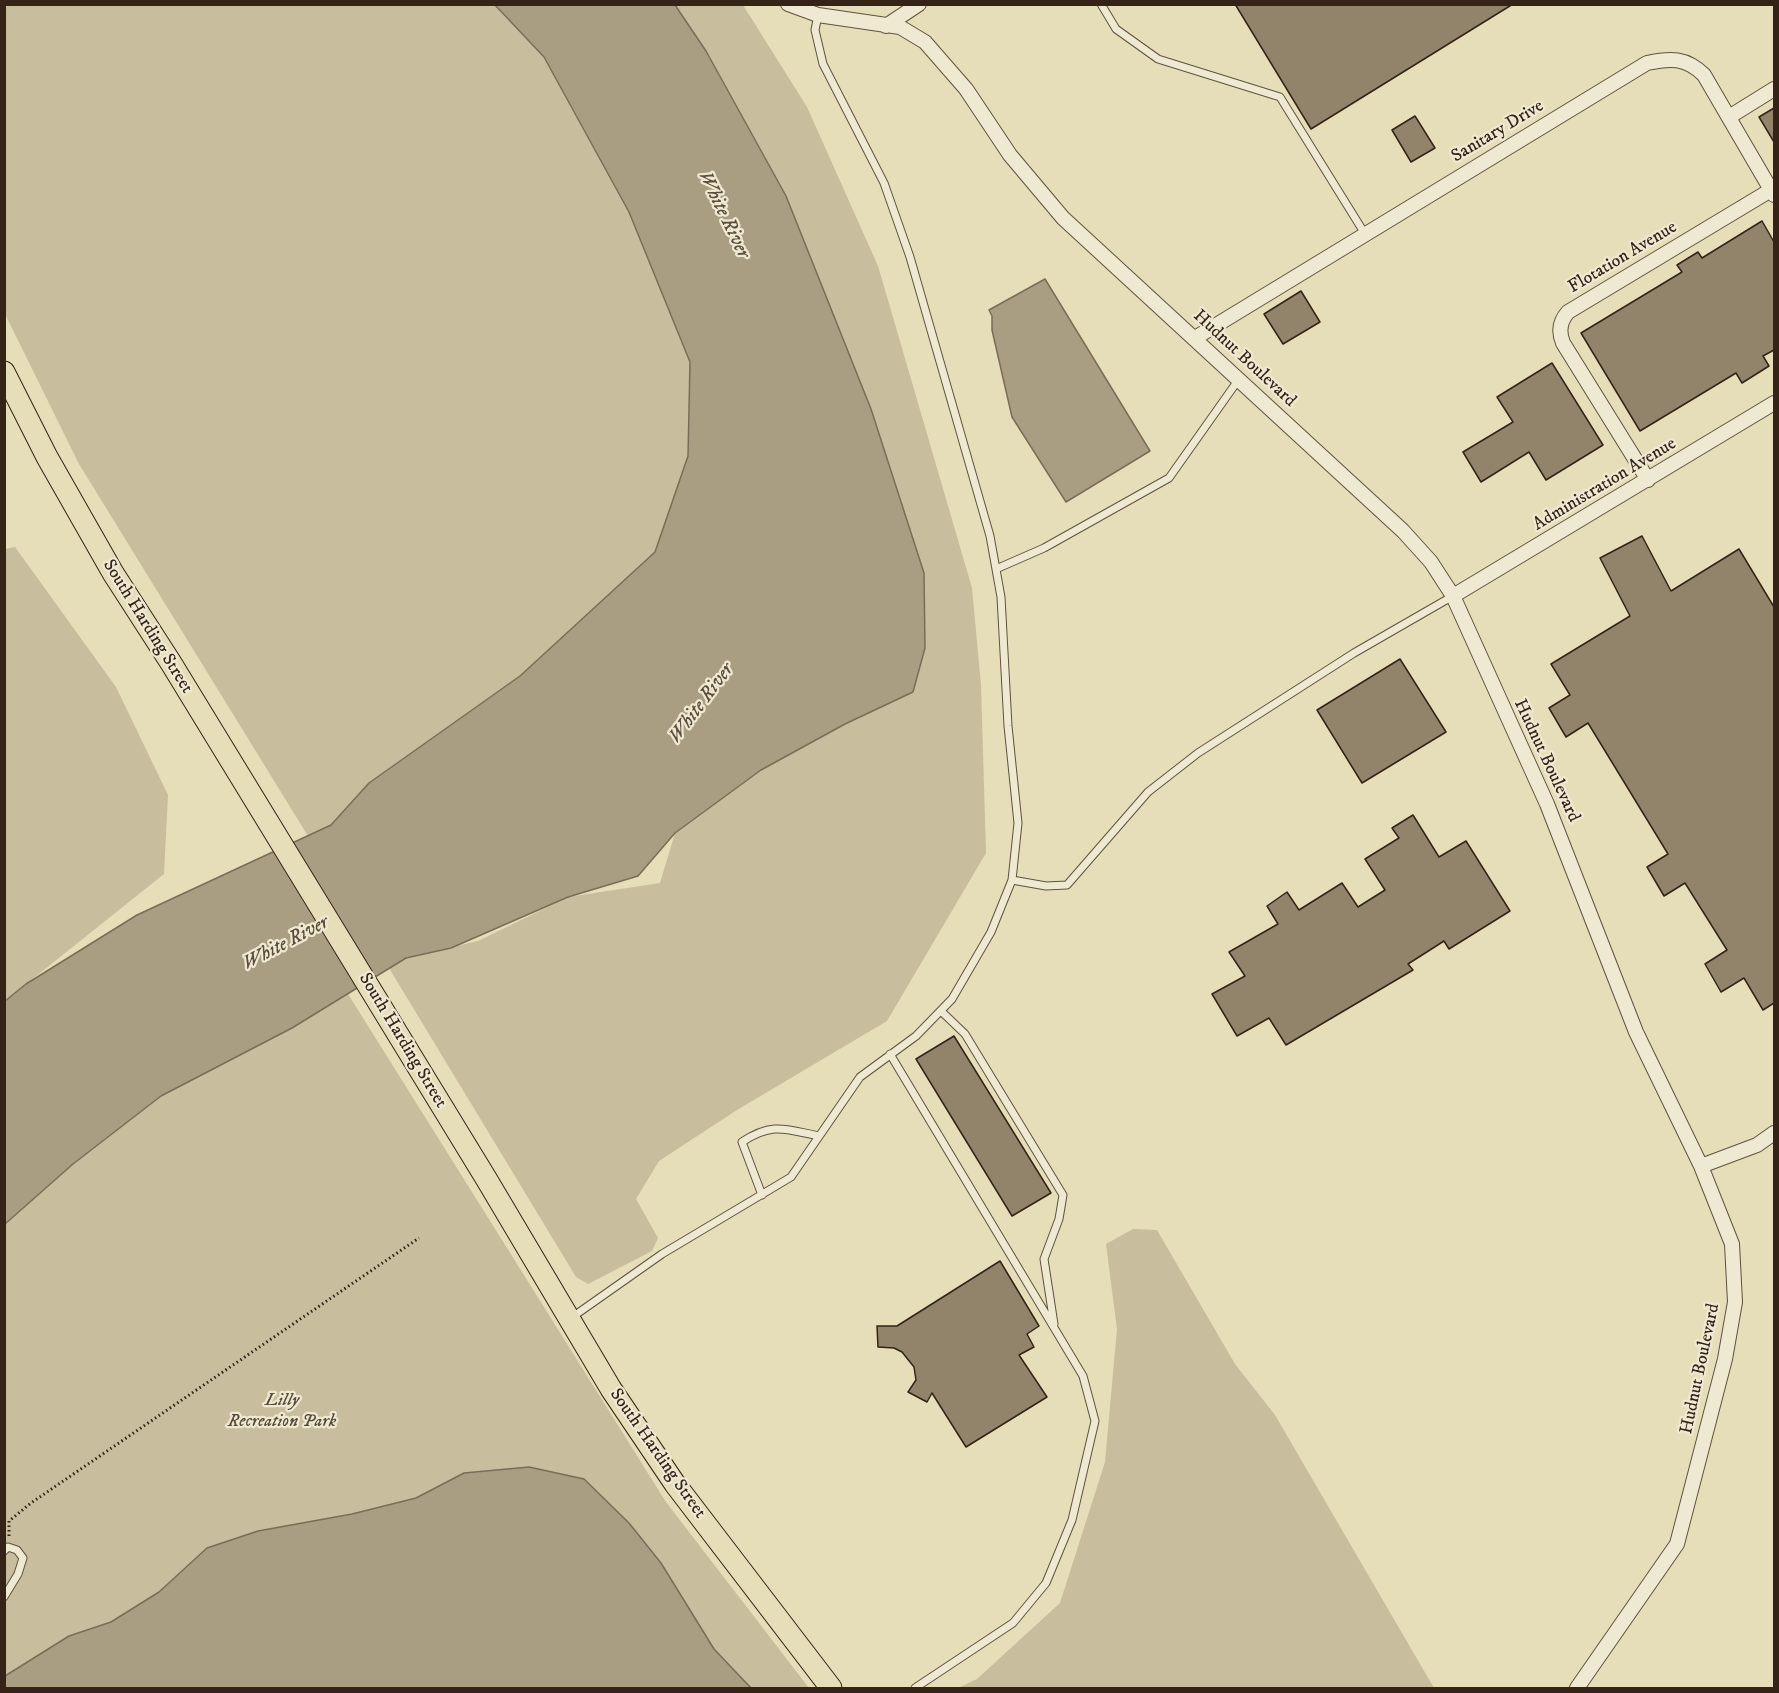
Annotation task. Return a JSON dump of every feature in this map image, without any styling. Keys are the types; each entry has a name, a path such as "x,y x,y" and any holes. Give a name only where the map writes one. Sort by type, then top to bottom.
{"main road":[{"name":"South Harding Street","path":"4,372 82,521 487,1180 610,1389 660,1463 831,1689"}],"street":[{"name":"Hudnut Boulevard","path":"788,4 818,15 912,32 925,42 966,89 1010,155 1050,203 1073,227 1196,338 1411,540 1438,572 1453,597 1560,834 1607,963 1636,1032 1701,1166 1732,1244 1735,1302 1725,1359 1677,1544 1577,1689"},
{"path":"886,26 920,4"},
{"name":"Sanitary Drive","path":"1196,338 1647,63 1667,58 1692,65 1708,80 1773,192"},
{"path":"1729,117 1774,89"},
{"name":"Flotation Avenue","path":"1648,480 1563,343 1560,327 1563,319 1568,312 1773,192"},
{"name":"Administration Avenue","path":"1453,597 1774,403"},
{"path":"1701,1166 1757,1144 1774,1133"}],"lane":[{"path":"1101,4 1116,29 1158,59 1280,97 1365,234"},
{"path":"569,1320 663,1254 791,1177 860,1077 916,1036 952,999 991,932 1012,880 1018,823 1008,726 1001,597 990,536 910,257 884,183 823,64 815,30 818,15"},
{"path":"996,569 1054,543 1170,478 1239,379"},
{"path":"1012,880 1046,886 1067,885 1148,792 1198,753 1354,653 1453,597"},
{"path":"941,1011 965,1034 1063,1195 1059,1219 1044,1258 1054,1328"},
{"path":"890,1054 1083,1376 1095,1421 1072,1520 1046,1583 1013,1623 915,1689"},
{"path":"762,1195 741,1142 760,1129 780,1128 819,1136"},
{"path":"4,1597 18,1574 23,1558 17,1550 6,1549"}],"path":[{"path":"6,1549 9,1521 31,1503 419,1238"}],"green space":[{"path":"5,5 495,5 544,57 629,212 690,362 688,456 655,552 520,676 369,783 331,825 308,836 79,464 5,314"},
{"path":"675,5 743,5 807,107 878,266 972,588 981,685 986,853 887,1021 737,1110 659,1161 636,1199 658,1238 652,1251 588,1284 576,1277 389,968 406,958 478,941 568,897 660,883 675,833 761,770 845,724 913,692 924,573 871,409 786,196 706,51"},
{"path":"15,547 116,687 168,795 164,874 5,1001 4,549"},
{"name":"Lilly Recreation Park","path":"348,994 666,1502 809,1688 5,1688 5,1224 73,1164 161,1096 292,1028"},
{"path":"1133,1229 1157,1230 1235,1364 1275,1415 1434,1688 958,1688 977,1679 1060,1603 1105,1462 1117,1329 1106,1244"}],"water":[{"name":"White River","path":"495,5 675,5 706,51 786,196 871,409 924,573 925,648 913,692 845,724 761,770 675,833 638,876 568,897 451,948 406,958 292,1028 161,1096 73,1164 5,1224 5,1001 26,984 137,915 331,825 369,783 520,676 655,552 688,456 690,362 629,212 544,57"},
{"path":"1045,279 1150,451 1066,502 1012,417 989,310"},
{"path":"529,1467 584,1479 629,1523 661,1563 714,1649 751,1688 5,1688 5,1676 69,1636 111,1622 159,1592 207,1548 258,1531 352,1514 416,1498 464,1473"}],"building":[{"path":"1235,4 1513,4 1311,129"},
{"path":"1774,108 1774,142 1759,117"},
{"path":"1415,116 1435,148 1411,162 1392,130"},
{"path":"1762,221 1774,242 1774,350 1763,356 1769,366 1742,383 1736,373 1640,431 1581,333 1682,272 1677,265 1698,252 1702,258"},
{"path":"1301,291 1320,322 1283,344 1264,314"},
{"path":"1552,363 1603,445 1546,480 1529,452 1481,482 1463,452 1513,422 1497,397"},
{"path":"1642,536 1671,591 1739,549 1774,607 1774,1003 1763,1010 1744,978 1721,992 1705,964 1727,950 1685,883 1664,896 1647,867 1668,854 1588,723 1566,737 1549,708 1570,695 1551,664 1630,616 1600,558"},
{"path":"1400,659 1446,732 1362,783 1317,710"},
{"path":"1413,815 1439,857 1466,841 1510,911 1449,949 1444,941 1408,964 1413,970 1286,1045 1269,1018 1237,1036 1212,994 1245,976 1229,952 1278,924 1267,906 1287,892 1299,910 1342,883 1358,907 1385,890 1365,859 1399,838 1392,828"},
{"path":"954,1036 1051,1193 1012,1216 916,1059"},
{"path":"1000,1261 1039,1326 1027,1334 1034,1347 1019,1355 1047,1397 966,1447 932,1393 927,1402 908,1392 916,1380 914,1367 902,1352 894,1348 878,1347 877,1326 897,1326"}]}
